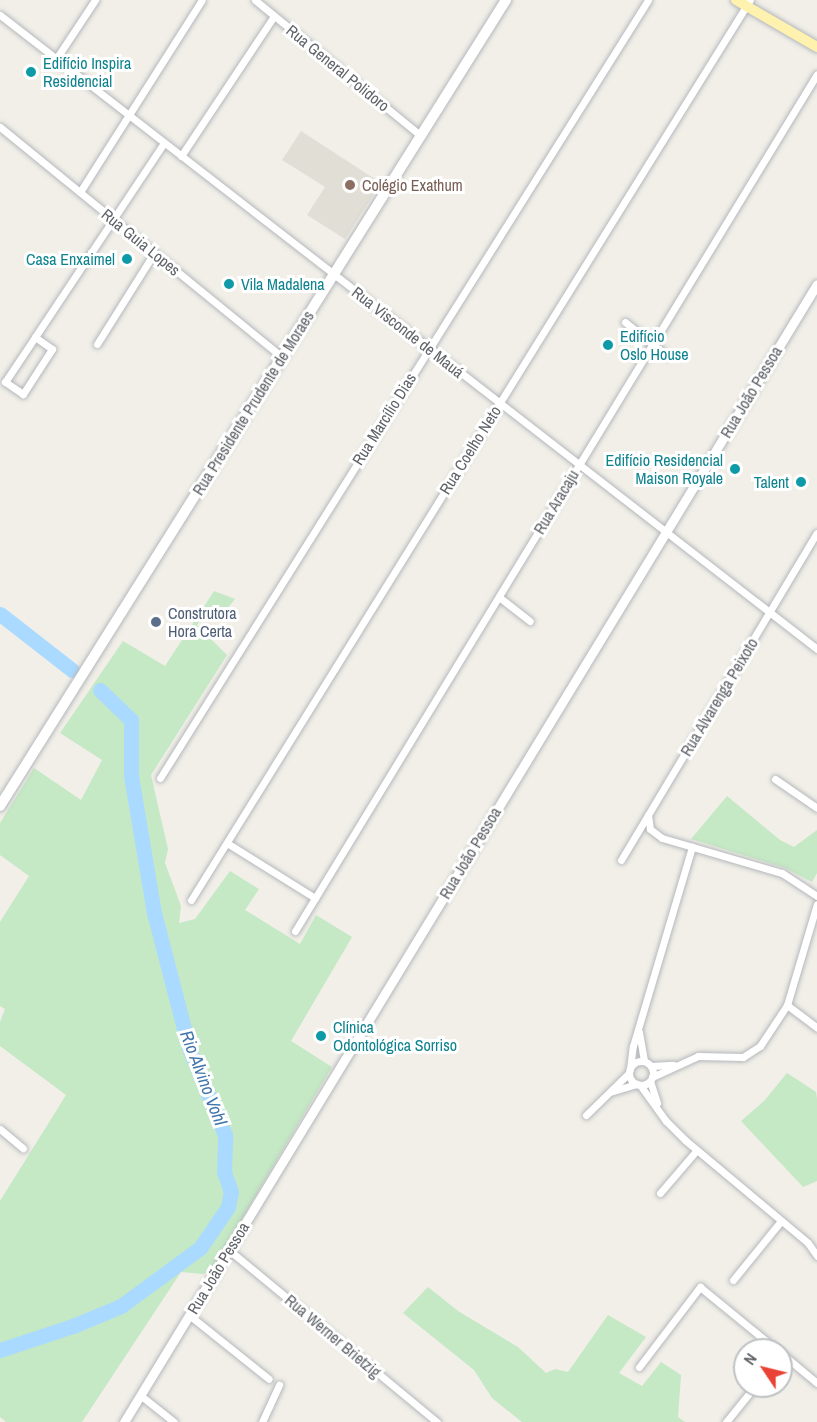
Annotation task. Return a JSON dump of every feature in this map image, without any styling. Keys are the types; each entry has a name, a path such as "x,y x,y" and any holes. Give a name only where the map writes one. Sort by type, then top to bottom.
{"main road":[{"name":"Rua Presidente Prudente de Moraes","path":"0,806 506,0"},
{"path":"736,0 748,3 817,47"}],"street":[{"path":"56,59 95,0"},
{"path":"80,192 202,0"},
{"name":"Rua General Polidoro","path":"255,0 421,136"},
{"name":"Rua Marcílio Dias","path":"160,778 648,0"},
{"name":"Rua Coelho Neto","path":"191,900 748,3"},
{"name":"Rua Visconde de Mauá","path":"0,15 817,649"},
{"path":"181,156 274,16"},
{"name":"Rua Aracaju","path":"295,931 817,74"},
{"name":"Rua Guia Lopes","path":"0,127 282,357"},
{"path":"35,337 52,349 23,393 5,382 164,142"},
{"path":"97,344 154,253"},
{"name":"Rua João Pessoa","path":"124,1422 817,284"},
{"path":"625,322 666,355"},
{"name":"Rua Alvarenga Peixoto","path":"621,860 817,534"},
{"path":"499,597 530,621"},
{"path":"775,778 817,808"},
{"path":"648,815 655,834 782,873 817,896"},
{"path":"227,843 315,898"},
{"path":"692,847 638,1030 629,1071 631,1080 639,1084 674,1130 808,1243 817,1256"},
{"path":"607,1093 639,1084 698,1056 713,1054 734,1057 750,1054 770,1035 787,1005 817,904"},
{"path":"787,1005 817,1028"},
{"path":"638,1030 658,1108"},
{"path":"586,1115 637,1062 675,1065"},
{"path":"0,1130 22,1148"},
{"path":"660,1193 696,1150"},
{"path":"733,1280 781,1221"},
{"path":"808,1243 817,1245"},
{"name":"Rua Werner Brietzig","path":"229,1250 437,1422"},
{"path":"639,1367 700,1287 762,1338"},
{"path":"189,1315 269,1378"},
{"path":"793,1363 817,1383"},
{"path":"262,1422 279,1386"},
{"path":"140,1395 174,1422"},
{"path":"726,1422 745,1398"}],"shaded area":[{"name":"Colégio Exathum","path":"301,131 381,183 345,239 307,215 325,187 282,160"}],"green space":[{"path":"214,591 235,599 222,615 209,608 197,625 227,655 151,775 168,849 165,863 181,906 179,923 195,919 230,871 259,889 245,910 300,944 316,915 352,937 291,1041 332,1067 211,1271 203,1274 181,1272 82,1422 6,1422 0,1417 0,1201 66,1095 0,1046 0,1022 5,1009 0,1006 0,922 29,876 0,855 0,823 34,768 81,800 102,760 60,733 123,641 165,666"},
{"path":"727,796 780,840 794,847 817,830 817,873 812,882 785,868 691,839"},
{"path":"787,1073 816,1092 817,1099 817,1181 803,1187 741,1121 764,1101"},
{"path":"428,1287 458,1311 518,1347 546,1373 555,1369 568,1372 608,1315 646,1337 619,1373 642,1386 661,1362 681,1375 678,1417 685,1422 522,1422 492,1398 474,1370 403,1313"}],"waterway":[{"name":"Rio Alvino Vohl","path":"0,614 72,670"},
{"name":"Rio Alvino Vohl","path":"0,1350 73,1326 121,1306 200,1248 228,1207 231,1192 224,1172 225,1135 189,1048 154,913 131,776 131,720 100,690"}],"place":[{"name":"Edifício Inspira Residencial","path":"31,72"},
{"name":"Colégio Exathum","path":"350,185"},
{"name":"Casa Enxaimel","path":"127,259"},
{"name":"Vila Madalena","path":"229,284"},
{"name":"Edifício Oslo House","path":"608,345"},
{"name":"Edifício Residencial Maison Royale","path":"735,469"},
{"name":"Talent","path":"801,482"},
{"name":"Construtora Hora Certa","path":"156,622"},
{"name":"Clínica Odontológica Sorriso","path":"321,1036"}]}
